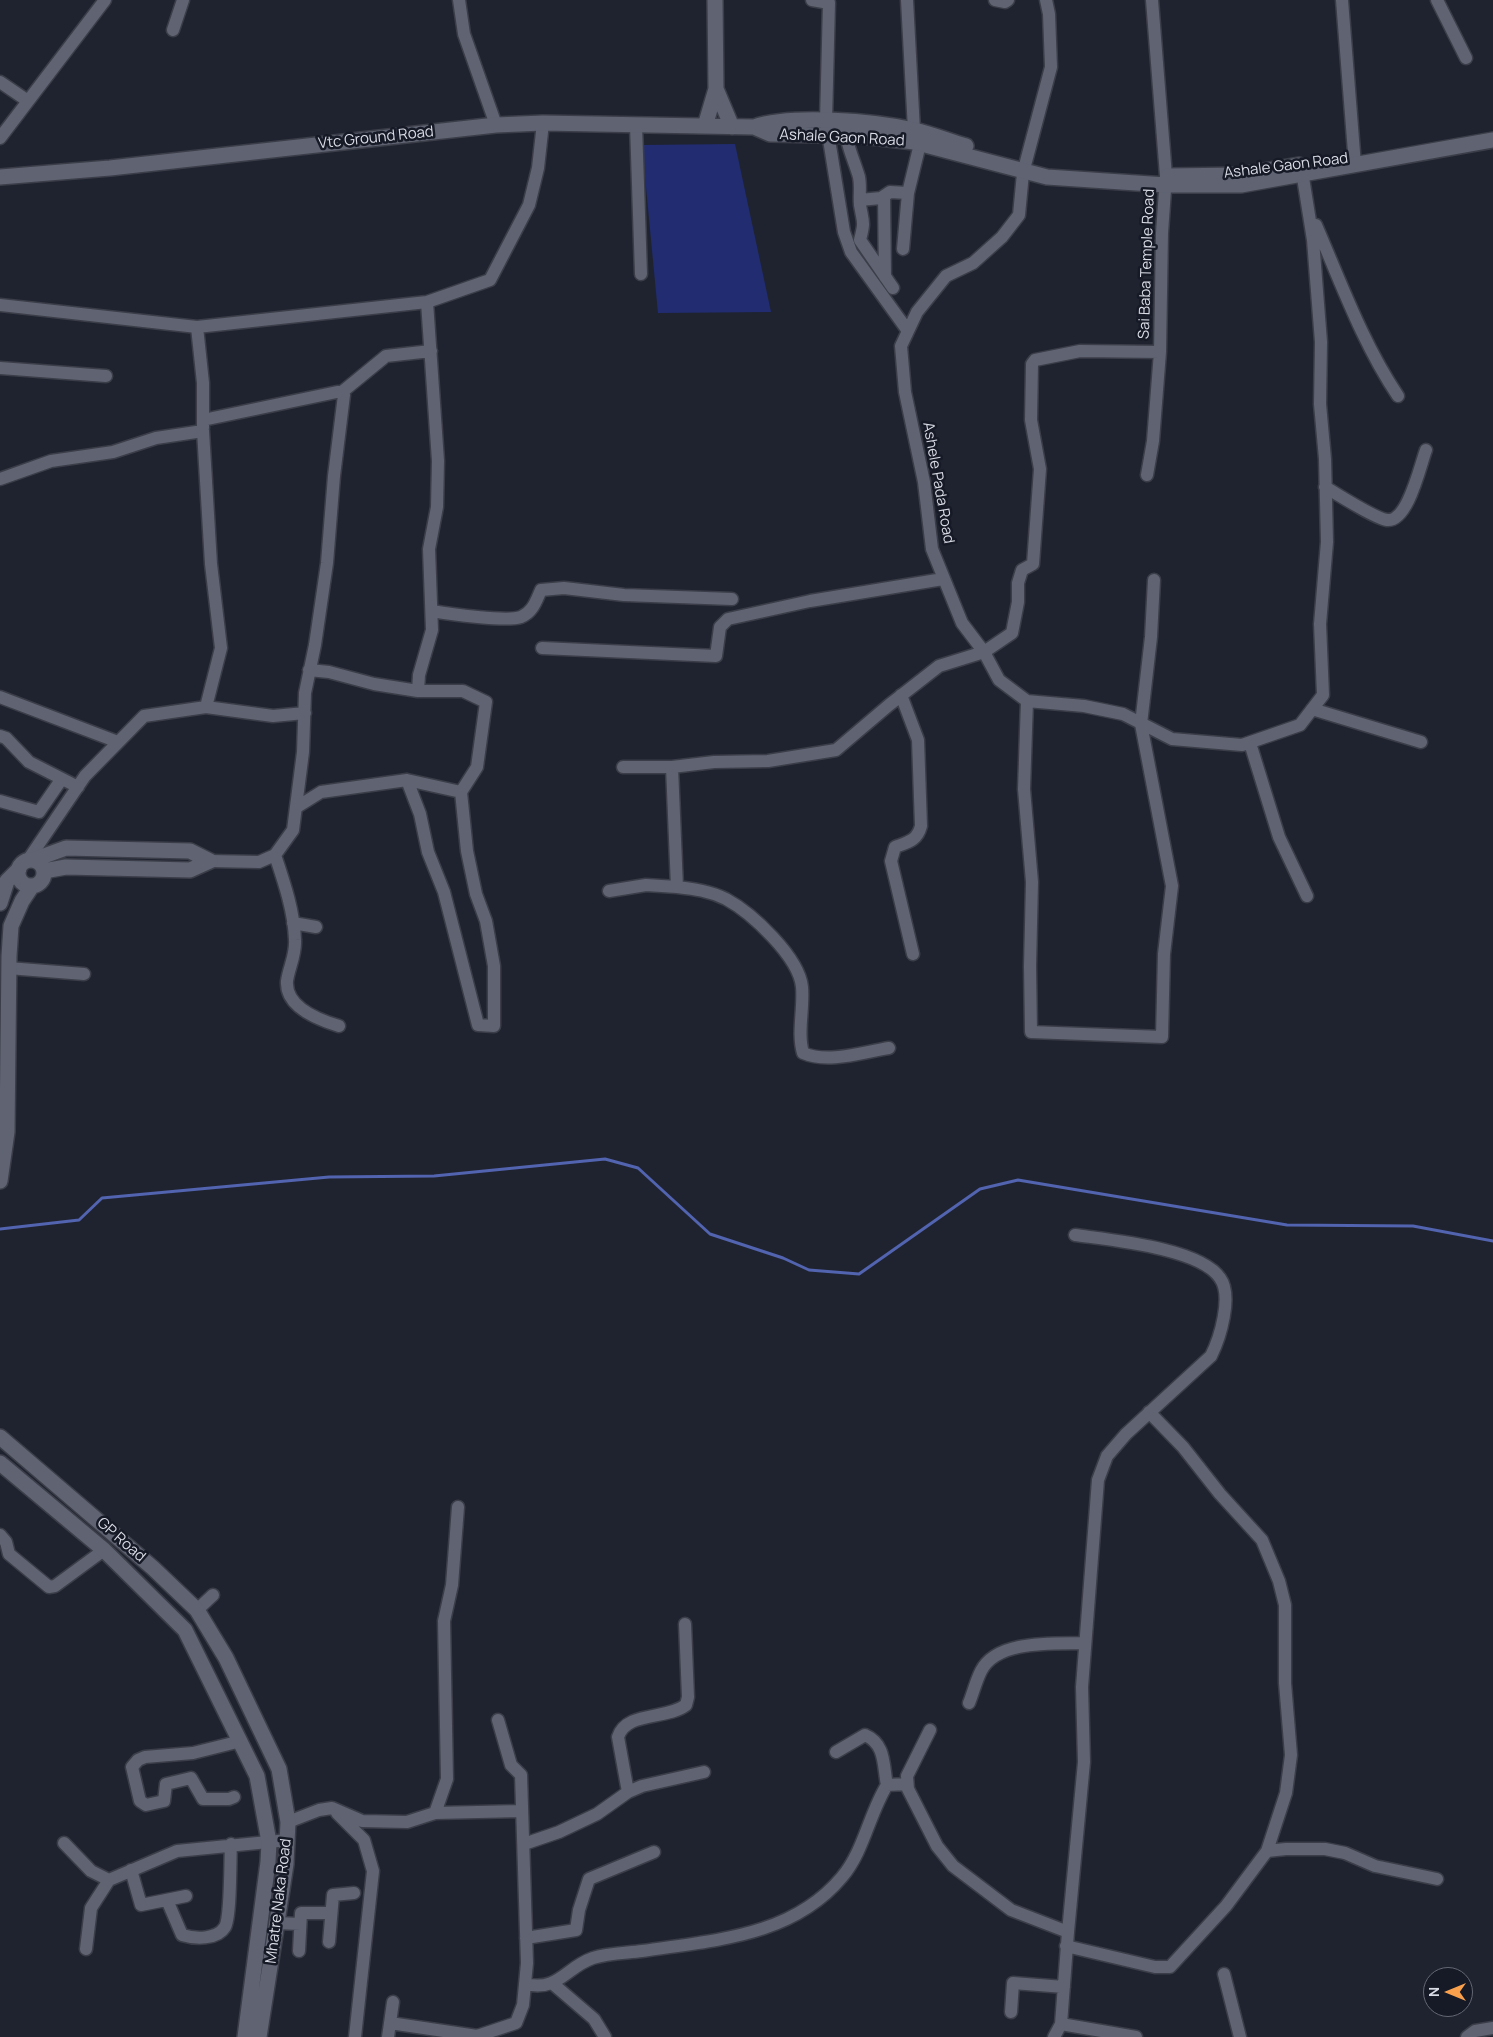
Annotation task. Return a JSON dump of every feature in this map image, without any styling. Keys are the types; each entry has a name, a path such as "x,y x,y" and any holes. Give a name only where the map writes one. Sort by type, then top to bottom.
{"street":[{"path":"0,138 105,0"},
{"path":"173,30 183,0"},
{"path":"459,0 464,34 496,124"},
{"path":"705,126 716,89 714,0"},
{"path":"812,0 829,3 827,128 844,232 851,252 908,331"},
{"path":"903,248 908,193 917,137 907,0"},
{"path":"995,0 1005,2 1008,0"},
{"name":"Ashele Pada Road","path":"1027,701 999,680 984,652 962,623 932,549 924,482 905,392 901,346 917,312 946,276 974,263 1002,237 1019,215 1024,168 1051,67 1049,14 1046,0"},
{"name":"Sai Baba Temple Road","path":"1148,475 1153,441 1160,352 1162,233 1166,181 1152,0"},
{"path":"1342,0 1354,161"},
{"path":"1437,0 1466,58"},
{"path":"0,82 28,101"},
{"path":"716,89 732,127"},
{"path":"0,305 197,327 428,302 490,280 528,206 538,168 543,123"},
{"name":"Vtc Ground Road","path":"0,176 110,168 496,124 543,123 754,127"},
{"path":"636,125 641,274"},
{"name":"Ashale Gaon Road","path":"754,127 770,134 827,128 917,137 1069,180 1240,180 1493,140"},
{"name":"Ashale Gaon Road","path":"827,128 846,135 917,137"},
{"name":"Ashale Gaon Road","path":"1354,161 1493,133"},
{"path":"846,135 850,158 859,178 864,227 860,240 893,288"},
{"path":"1154,580 1151,637 1142,724 1172,886 1164,954 1162,1037 1031,1032 1032,882 1024,789 1027,701 1084,706 1123,714 1142,724 1172,739 1242,745 1300,725 1323,695 1320,624 1327,542 1320,404 1321,342 1313,240 1302,170"},
{"path":"860,200 884,196 890,192 908,193"},
{"path":"884,196 885,276"},
{"path":"1308,207 1355,316 1385,376 1398,396"},
{"path":"418,691 420,675 432,630 429,549 437,507 438,461 428,302"},
{"path":"197,327 203,383 211,564 221,648 213,673 206,707"},
{"name":"Sai Baba Temple Road","path":"984,652 1012,633 1018,602 1018,583 1022,570 1033,564 1040,468 1031,420 1032,364 1035,360 1080,350 1160,352"},
{"path":"0,479 51,461 113,452 204,425 342,392 381,358 390,354 431,352"},
{"path":"0,368 106,376"},
{"path":"44,871 66,868 190,870 210,862 259,862 275,854 293,830 297,807 305,692 315,645 327,563 334,476 342,413 342,392"},
{"path":"1325,487 1387,520 1396,518 1405,510 1426,450"},
{"path":"542,648 716,656 720,627 728,619 810,601 943,579"},
{"path":"432,611 491,618 520,617 533,608 541,590 564,588 624,595 732,599"},
{"path":"623,767 672,767 714,762 768,760 836,750 901,695 939,666 984,652"},
{"path":"309,670 329,672 374,684 418,691 463,691 486,702 477,767 461,792 467,851 476,894 486,921 494,966 494,1026 478,1025 444,892 428,852 420,814 407,780"},
{"path":"901,695 918,740 921,826 918,835 913,841 894,847 891,861 913,954"},
{"path":"0,698 118,742"},
{"path":"32,886 21,881 27,863 85,776 144,716 206,707 273,716 305,713"},
{"path":"1312,709 1421,742"},
{"path":"0,736 6,738 29,762 78,787"},
{"path":"1250,743 1279,837 1307,896"},
{"path":"672,767 677,887"},
{"path":"0,801 39,812 61,780"},
{"path":"297,807 321,792 407,780 461,792"},
{"path":"0,903 4,880 27,863 66,848 190,851 210,862"},
{"path":"275,854 296,942 287,980 288,989 298,1005 307,1012 339,1026"},
{"path":"1,1172 7,1132 4,1024 6,960 12,926 22,901 32,886 40,883 44,871 40,864 27,863"},
{"path":"609,891 646,885 677,887 704,891 738,906 766,931 795,964 802,987 804,1053 818,1056 840,1056 889,1048"},
{"path":"293,923 316,927"},
{"path":"6,960 84,974"},
{"path":"1054,2037 1061,2024 1066,1946 1084,1762 1082,1687 1098,1480 1107,1456 1149,1412 1211,1356 1223,1322 1225,1295 1221,1279 1208,1266 1146,1245 1075,1235"},
{"path":"1066,1946 1155,1967 1170,1967 1226,1906 1266,1851 1286,1793 1291,1755 1286,1683 1285,1605 1279,1581 1262,1540 1220,1494 1183,1447 1149,1412"},
{"name":"GP Road","path":"0,1436 153,1568 197,1610 226,1658"},
{"name":"GP Road","path":"0,1462 104,1550 185,1630 207,1670"},
{"path":"435,1813 447,1779 444,1621 452,1585 458,1507"},
{"path":"0,1535 6,1542 10,1554 49,1587 55,1586 104,1550"},
{"path":"197,1610 213,1595"},
{"path":"628,1792 618,1737 620,1729 627,1722 678,1711 686,1705 688,1697 685,1624"},
{"path":"969,1704 981,1670 1001,1652 1030,1645 1085,1643"},
{"path":"207,1670 226,1658"},
{"name":"Mhatre Naka Road","path":"226,1658 279,1770 288,1822 288,1840 277,1923 259,2037"},
{"name":"Mhatre Naka Road","path":"207,1670 258,1776 269,1842 245,2037"},
{"path":"234,1726 255,1717"},
{"path":"390,2024 477,2036 516,2023 523,2005 526,1984 526,1938 521,1775 511,1764 498,1720"},
{"path":"930,1730 907,1776 907,1784 937,1846 953,1866 1011,1910 1068,1932"},
{"path":"526,1984 539,1987 552,1984 593,1958 752,1934 804,1911 822,1898 853,1861 887,1785 882,1752 872,1738 865,1735 836,1752"},
{"path":"234,1797 203,1799 192,1781 186,1778 166,1784 164,1801 146,1805 140,1801 132,1767 138,1760 145,1757 193,1753 241,1741"},
{"path":"524,1844 559,1832 597,1814 628,1792 669,1779 704,1772"},
{"path":"887,1785 907,1784"},
{"path":"332,1808 364,1840 373,1871 355,2037"},
{"path":"288,1822 319,1810 332,1808 362,1822 407,1822 435,1813 521,1811"},
{"path":"86,1949 91,1908 109,1880 177,1851 231,1844 288,1840"},
{"path":"64,1843 91,1871 109,1880"},
{"path":"167,1900 180,1934 208,1937 221,1932 227,1921 231,1844"},
{"path":"1266,1851 1286,1848 1325,1849 1345,1853 1375,1866 1436,1879"},
{"path":"526,1938 576,1930 579,1910 589,1879 654,1852"},
{"path":"131,1870 141,1905 186,1896"},
{"path":"329,1942 333,1895 354,1893"},
{"path":"299,1951 302,1912 330,1913"},
{"path":"277,1923 300,1924"},
{"path":"1224,1974 1240,2037"},
{"path":"1011,2012 1013,1983 1064,1987"},
{"path":"552,1984 594,2019 605,2037"},
{"path":"388,2037 393,2002"},
{"path":"1061,2024 1136,2037"},
{"path":"1467,2037 1475,2031 1493,2028"}],"shaded area":[{"path":"735,144 771,312 658,313 642,145"}],"waterway":[{"path":"0,1229 79,1220 102,1198 329,1177 434,1176 605,1159 638,1168 710,1234 783,1258 809,1270 859,1274 980,1189 1018,1180 1287,1225 1413,1226 1493,1241"}]}
